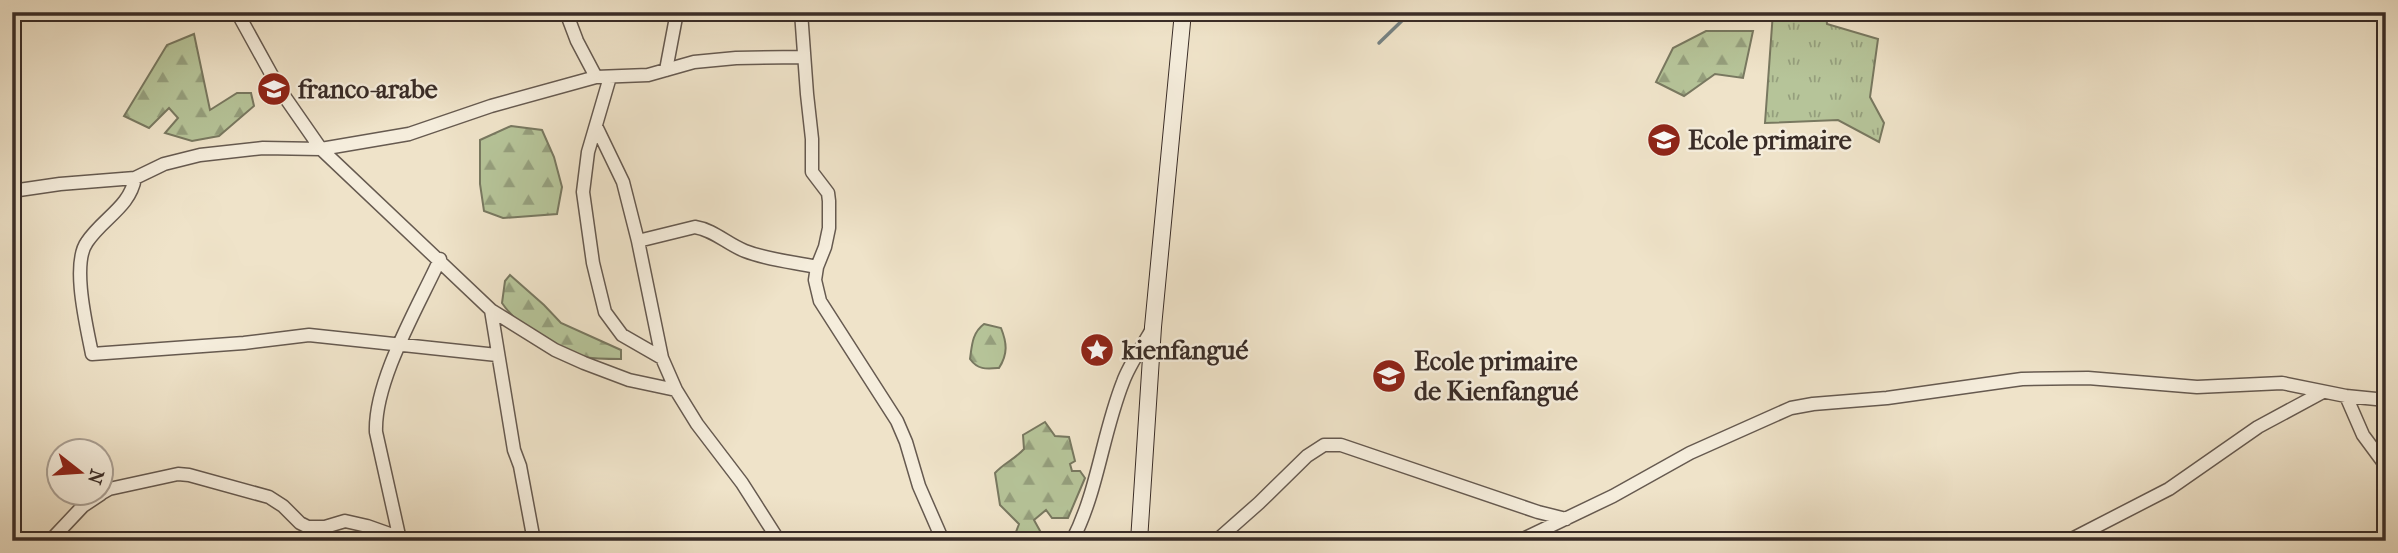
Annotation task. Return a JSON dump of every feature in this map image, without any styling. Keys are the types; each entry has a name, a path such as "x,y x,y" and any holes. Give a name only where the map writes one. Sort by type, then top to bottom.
{"main road":[{"path":"1139,541 1153,327 1183,12"}],"street":[{"path":"237,12 280,90 321,149 491,310 555,350 584,363 629,380 676,390"},
{"path":"566,12 577,41 596,77"},
{"path":"666,70 677,12"},
{"path":"802,12 813,172 828,193 829,201 827,237 815,280 820,301 897,421 919,486 943,541"},
{"path":"1179,62 1191,12"},
{"path":"12,191 135,178 164,164 201,155 263,148 321,149 409,134 491,106 596,77 640,76 694,62 804,57"},
{"path":"610,76 588,152 583,192 593,263 605,312 622,335 662,358"},
{"path":"596,126 623,182 662,358 676,390 697,424 742,483 779,541"},
{"path":"135,178 128,198 84,247 80,274 81,298 92,354 244,343 309,335 497,355"},
{"path":"638,241 686,228 703,228 746,251 817,267"},
{"path":"399,539 375,416 391,363 440,259"},
{"path":"491,310 514,450 520,466 534,541"},
{"path":"1072,541 1093,490 1123,381 1153,327"},
{"path":"1519,541 1566,520 1690,453 1791,408 1813,404 1887,398 2022,379 2088,378 2197,387 2282,383 2386,401"},
{"path":"2068,541 2158,495 2275,416 2299,407 2323,392"},
{"path":"2346,396 2363,435 2386,466"},
{"path":"1216,541 1307,456 1324,445 1341,445 1505,502 1566,520"},
{"path":"116,487 178,474 189,475 269,497 308,527 325,527 345,521 367,526 399,539"},
{"path":"50,541 81,508"}],"green space":[{"path":"1773,12 1826,12 1827,24 1878,39 1870,97 1884,123 1879,142 1838,120 1765,123"},
{"path":"1706,31 1753,31 1743,78 1715,74 1684,96 1656,82 1673,48"},
{"path":"194,34 210,110 237,93 251,93 254,106 219,136 192,141 165,133 178,118 169,108 149,128 124,116 167,45"},
{"path":"511,126 542,130 554,157 562,187 557,214 503,218 484,211 480,184 480,140"},
{"path":"510,275 561,323 621,350 621,359 572,354 549,344 527,328 502,303 505,281"},
{"path":"984,324 1001,328 1003,333 1005,353 999,368 983,368 970,359 975,335"},
{"path":"1045,422 1055,436 1069,437 1075,461 1070,464 1072,471 1080,471 1085,478 1068,518 1052,518 1046,510 1034,520 1044,538 1038,541 1018,541 1016,532 1019,524 1000,505 995,473 1024,449 1023,435"}],"waterway":[{"path":"1379,43 1411,12"}],"place":[{"name":"franco-arabe","path":"274,89"},
{"name":"Ecole primaire","path":"1664,140"},
{"name":"kienfangué","path":"1097,350"},
{"name":"Ecole primaire de Kienfangué","path":"1389,376"}]}
